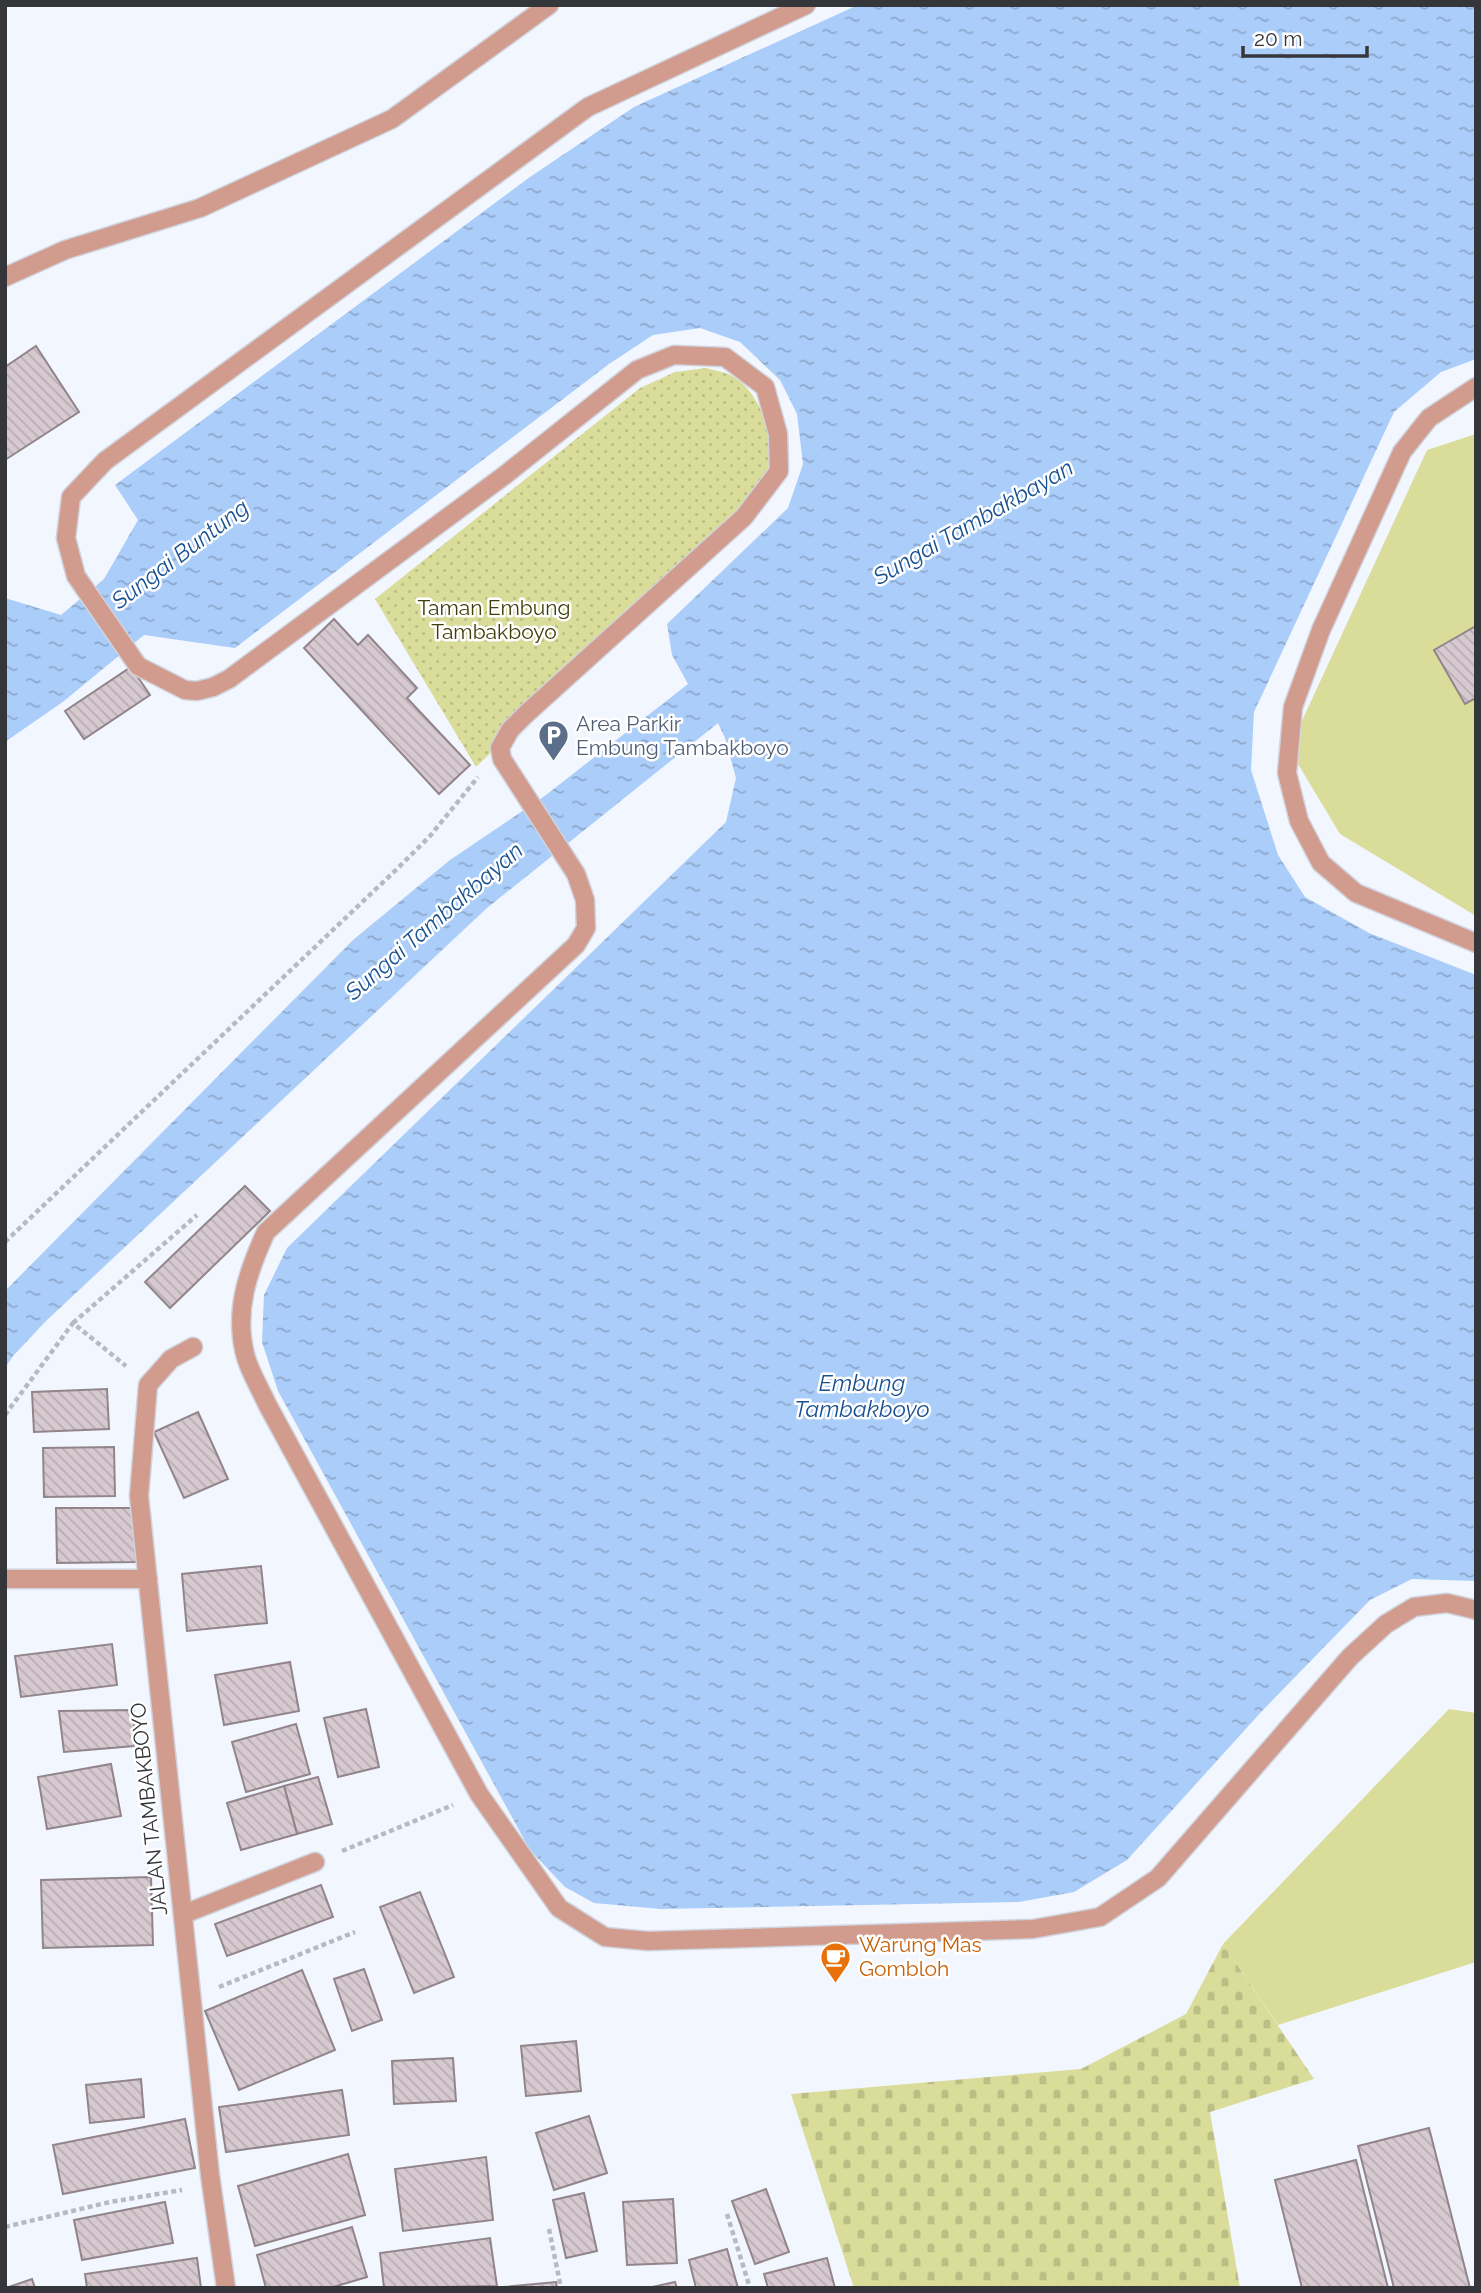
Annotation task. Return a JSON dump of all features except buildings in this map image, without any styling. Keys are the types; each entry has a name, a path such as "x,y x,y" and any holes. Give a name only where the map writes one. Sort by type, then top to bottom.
{"street":[{"path":"5,276 65,250 200,208 392,119 549,5"},
{"path":"806,5 588,107 105,461 71,497 66,538 76,576 138,666 185,690 205,689 229,679 505,475 637,370 674,355 725,357 765,387 778,434 779,471 744,517 510,730 500,748 502,759 576,874 585,900 586,928 576,945 266,1232 243,1290 240,1327 245,1356 267,1404 479,1794 559,1908 605,1937 648,1941 968,1933 1033,1929 1100,1917 1158,1878 1350,1657 1386,1624 1413,1607 1447,1604 1476,1610"},
{"path":"1476,387 1429,418 1402,452 1321,630 1302,681 1293,707 1287,773 1299,821 1321,863 1356,893 1476,943"},
{"path":"148,1385 171,1359 193,1347"},
{"name":"JALAN TAMBAKBOYO","path":"148,1385 139,1496 211,2186 226,2288"},
{"path":"5,1579 148,1579"},
{"path":"184,1914 315,1862"}],"path":[{"path":"5,1242 398,868 430,836 476,780"},
{"path":"5,1415 73,1323 197,1214"},
{"path":"73,1323 148,1385"},
{"path":"315,1862 479,1794"},
{"path":"192,1997 355,1932"},
{"path":"5,2227 110,2202 211,2186"},
{"path":"727,2214 750,2288"},
{"path":"549,2229 561,2288"}],"green space":[{"name":"Taman Embung Tambakboyo","path":"706,368 737,379 760,408 771,448 769,472 765,480 748,503 476,767 375,599 640,388 675,372"},
{"path":"1476,434 1476,916 1340,834 1289,749 1427,450"},
{"path":"1449,1709 1476,1713 1476,1962 1278,2025 1223,1944"},
{"path":"1223,1944 1314,2079 1210,2112 1240,2288 854,2288 791,2094 1081,2069 1186,2014"}],"water":[{"name":"Embung Tambakboyo","path":"858,5 1476,5 1476,359 1441,372 1394,412 1254,712 1251,770 1278,855 1305,897 1369,933 1476,975 1476,1581 1412,1579 1370,1600 1262,1711 1127,1860 1074,1892 1019,1902 661,1909 594,1903 565,1887 530,1850 278,1391 262,1342 264,1295 287,1248 726,822 736,778 718,723 487,908 46,1321 5,1368 5,1291 353,940 450,860 546,795 688,684 672,655 667,624 788,508 803,464 797,414 780,380 740,342 700,328 653,335 609,364 235,648 144,635 64,701 5,742 5,598 61,615 104,579 138,520 115,485 530,177 634,107"}],"place":[{"name":"Area Parkir Embung Tambakboyo","path":"553,763"},
{"name":"Warung Mas Gombloh","path":"836,1984"}],"water label":[{"name":"Sungai Tambakbayan","path":"973,522"},
{"name":"Sungai Buntung","path":"180,554"},
{"name":"Sungai Tambakbayan","path":"434,921"}]}
